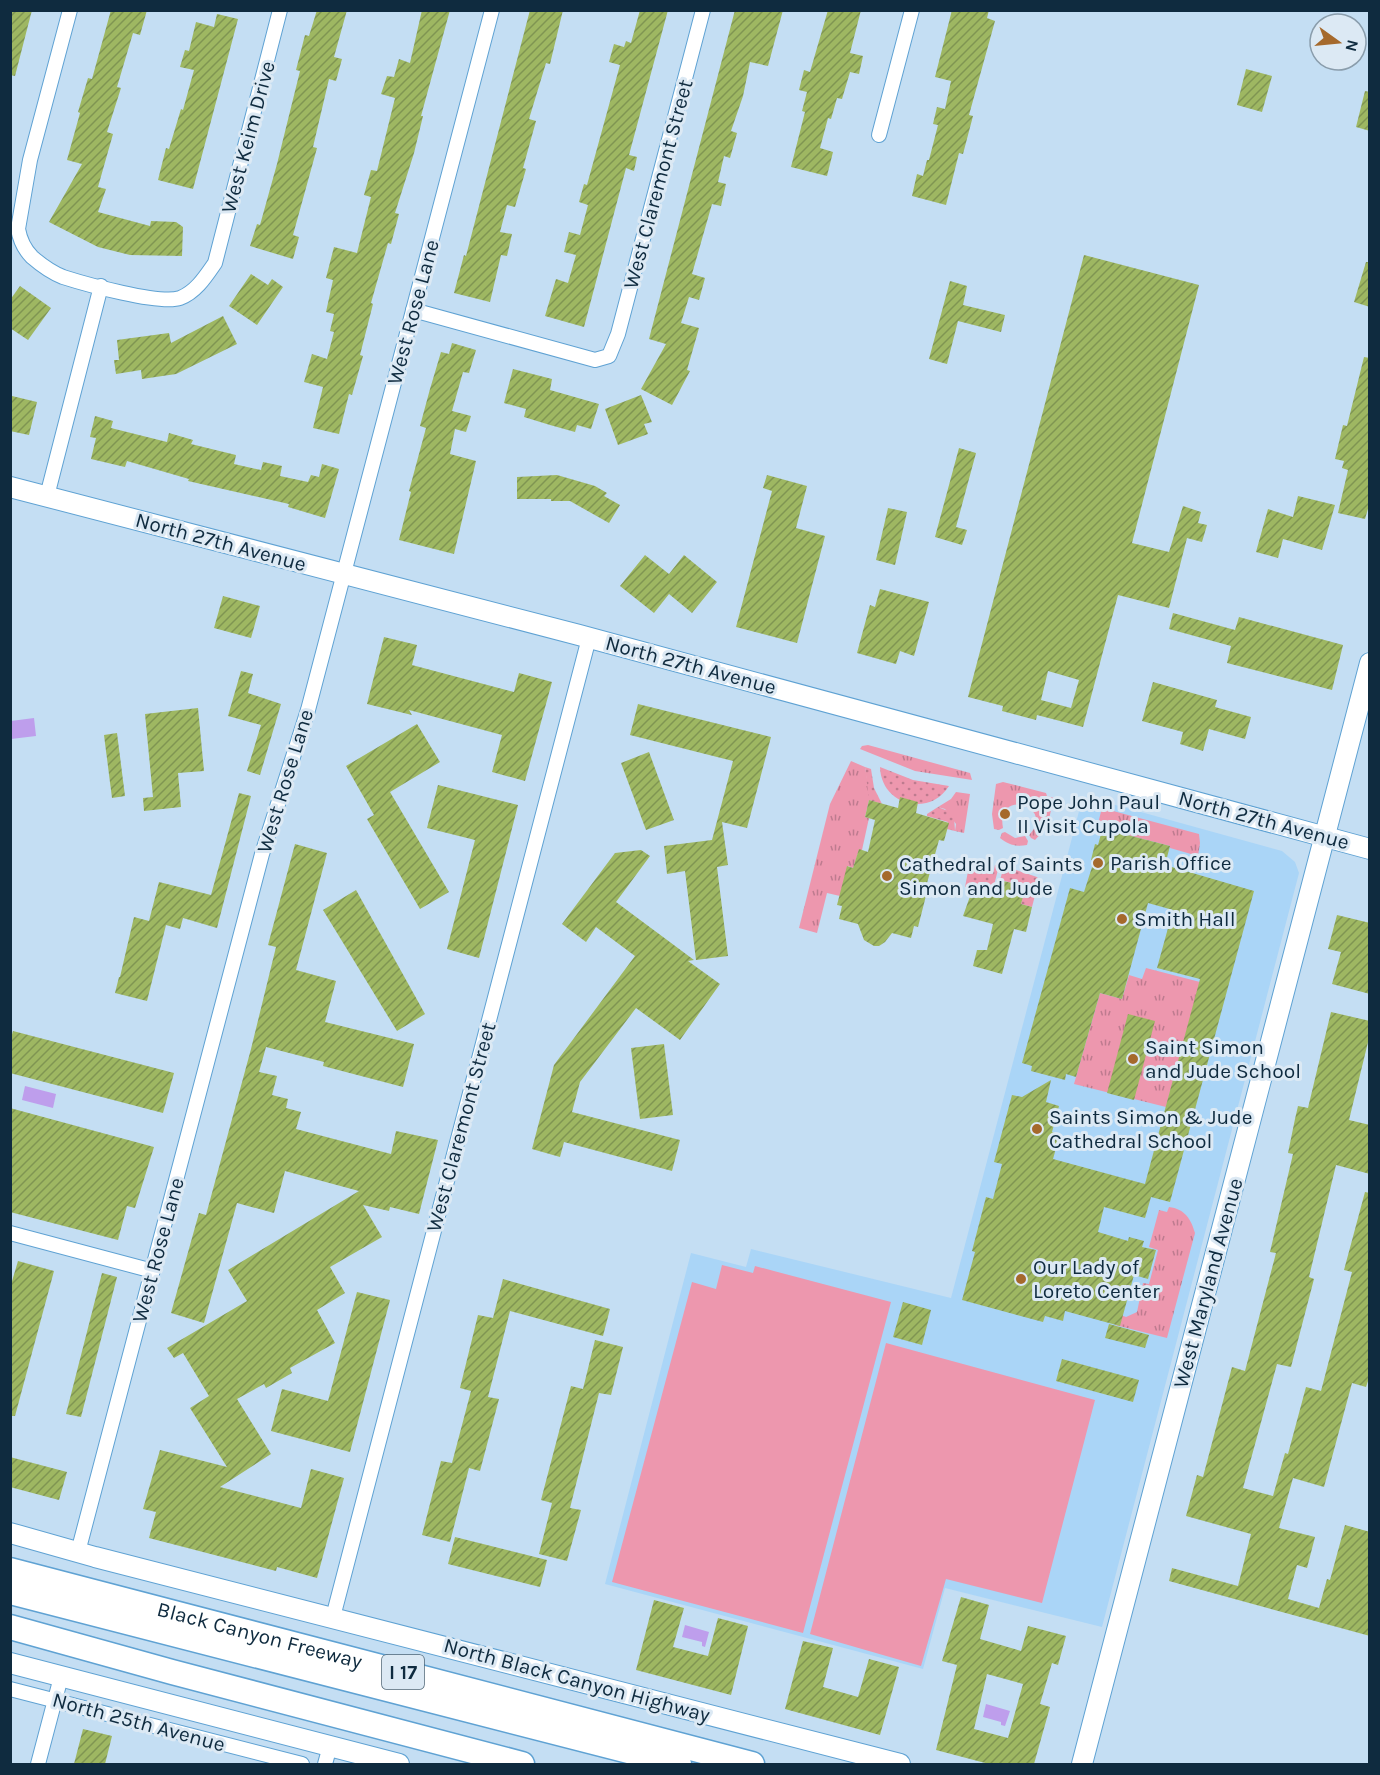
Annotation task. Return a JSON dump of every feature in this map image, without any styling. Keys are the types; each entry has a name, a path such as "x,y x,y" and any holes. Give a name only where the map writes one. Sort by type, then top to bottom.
{"highway":[{"path":"10,1560 53,1580"},
{"name":"Black Canyon Freeway","path":"10,1570 752,1764"},
{"path":"10,1592 680,1764"},
{"path":"10,1607 619,1764"},
{"path":"10,1627 522,1764"},
{"path":"10,1635 44,1635"}],"main road":[{"name":"North 27th Avenue","path":"10,487 589,638 1370,849"},
{"name":"West Maryland Avenue","path":"1082,1764 1370,663"},
{"name":"North Black Canyon Highway","path":"10,1533 900,1764"},
{"path":"10,1663 327,1755 399,1764"}],"street":[{"path":"47,496 102,286 61,276 46,267 32,257 26,249 20,240 18,229 30,160 70,10"},
{"name":"West Keim Drive","path":"102,286 148,298 165,300 179,298 203,281 215,263 280,10"},
{"name":"West Rose Lane","path":"78,1552 262,854 308,710 492,10"},
{"name":"West Claremont Street","path":"413,310 595,360 609,356 618,334 704,10"},
{"path":"879,135 912,10"},
{"name":"West Claremont Street","path":"333,1617 589,638"},
{"path":"10,1233 153,1271"},
{"path":"38,1764 61,1677"},
{"name":"North 25th Avenue","path":"10,1689 302,1764"}],"shaded area":[{"path":"34,718 36,736 11,739 11,721"},
{"name":"Saint Simon and Jude School","path":"1083,796 1282,851 1295,862 1299,873 1102,1627 945,1588 923,1669 605,1584 691,1253 746,1267 751,1249 951,1298"},
{"path":"25,1086 56,1094 53,1108 22,1100"},
{"path":"685,1625 709,1632 705,1647 702,1646 702,1642 682,1637"},
{"path":"986,1704 1010,1711 1005,1726 1001,1725 1001,1722 983,1717"}],"green space":[{"path":"868,745 970,773 972,780 915,771 860,749"},
{"path":"851,761 865,767 870,796 865,817 869,818 862,850 859,850 853,868 848,866 840,896 827,893 817,933 799,928 830,804"},
{"path":"865,767 871,769 874,788 882,804 869,800"},
{"path":"880,767 913,780 949,786 940,796 930,802 907,803 888,790 882,780"},
{"path":"1003,782 1046,793 1047,796 1054,798 1047,827 1035,840 1029,835 1036,825 1036,816 1024,805 1008,808 1003,815 1003,828 994,829 992,814 996,784"},
{"path":"956,792 970,794 964,833 955,831 956,824 945,809 938,807 951,799"},
{"path":"938,807 954,816 955,831 947,829 948,822 927,816"},
{"path":"1102,808 1199,834 1198,856 1170,848 1170,846 1097,827"},
{"path":"1005,832 1015,838 1025,836 1028,841 1027,845 1016,846 1006,842 1000,838"},
{"path":"995,865 999,866 992,893 965,887 969,866 993,874"},
{"path":"1004,866 1037,877 1039,880 1032,907 1021,904 1025,886 1000,880"},
{"path":"1146,968 1200,982 1166,1107 1074,1084 1100,993 1122,999 1129,975 1142,979"},
{"path":"1169,1207 1187,1216 1195,1233 1167,1338 1115,1325 1118,1314 1126,1317 1137,1312 1143,1283 1149,1284 1158,1250 1149,1247 1159,1210 1167,1212"},
{"path":"722,1265 753,1273 755,1266 891,1302 803,1633 612,1582 692,1282 716,1289"},
{"path":"886,1343 1095,1400 1042,1603 946,1579 921,1666 810,1634"}],"building":[{"path":"10,10 32,10 15,76 10,75"},
{"path":"111,10 147,10 140,35 133,33 117,87 121,88 107,132 113,134 98,187 106,189 98,212 150,226 151,221 176,222 183,227 182,256 130,255 98,247 49,222 82,164 67,160 80,113 78,112 88,78 92,79"},
{"path":"317,10 347,10 334,57 342,59 336,81 329,79 313,147 317,148 293,235 299,237 293,259 250,246 257,224 260,225 277,164 300,71 296,70 305,35 309,36"},
{"path":"422,10 450,10 421,116 423,116 414,153 395,213 399,214 391,244 388,243 371,303 373,304 360,355 363,356 352,395 349,394 339,434 313,428 323,387 304,382 312,354 327,359 334,332 330,331 334,314 326,312 333,280 326,278 334,247 357,253 371,197 364,195 371,170 377,171 395,98 381,94 387,76 394,77 399,59 410,63"},
{"path":"530,10 563,10 550,64 546,63 529,119 536,121 523,168 526,169 515,207 507,205 500,232 512,234 507,256 501,255 490,302 454,293 464,255 466,256"},
{"path":"640,10 668,10 629,155 637,157 634,171 626,168 584,327 545,316 556,279 568,283 576,255 564,252 569,232 580,235 588,205 579,202 584,184 587,185 620,65 609,62 614,44 624,47 626,41 631,43"},
{"path":"735,10 783,10 768,66 750,62 743,96 731,131 737,133 730,158 724,156 718,182 726,184 721,206 712,204 692,274 705,278 699,300 689,297 681,323 699,328 687,370 690,371 672,405 641,389 666,344 649,339"},
{"path":"828,10 861,10 850,53 863,56 859,74 850,72 842,99 837,98 831,119 828,118 820,148 833,152 827,176 791,167 805,112 802,111 807,92 799,90 804,70 810,72"},
{"path":"952,10 989,10 987,18 995,21 969,115 973,116 963,154 959,153 946,205 912,196 917,174 923,176 927,160 929,160 938,125 933,124 937,107 945,109 951,81 935,77"},
{"path":"217,14 238,19 193,189 158,180 166,148 169,149 181,109 183,110 194,70 180,67 185,50 189,51 196,22 214,27"},
{"path":"1246,69 1272,76 1262,112 1237,105"},
{"path":"1365,91 1370,92 1370,131 1356,127"},
{"path":"1084,255 1199,285 1132,543 1169,552 1183,506 1201,512 1198,523 1207,525 1202,542 1187,538 1169,608 1118,595 1083,727 1037,715 1036,720 1002,711 1003,706 968,697","holes":["1048,671 1079,680 1071,708 1041,700"]},
{"path":"1366,262 1370,262 1370,307 1354,302"},
{"path":"251,274 268,285 272,279 283,287 257,325 229,306"},
{"path":"950,281 967,286 963,305 1005,315 1001,332 958,321 947,364 929,359"},
{"path":"20,286 51,308 28,340 10,328 10,300"},
{"path":"223,316 237,344 176,374 142,379 141,370 116,374 114,360 119,360 117,340 169,333 171,343"},
{"path":"452,343 476,350 469,373 463,372 452,411 471,416 466,432 455,429 450,454 476,461 454,554 399,540 426,428 420,426 441,352 449,354"},
{"path":"1364,357 1370,358 1370,502 1365,519 1338,513 1348,470 1342,468 1344,461 1335,459 1343,425 1347,426"},
{"path":"513,369 552,379 550,390 599,404 591,429 577,425 575,432 550,425 524,417 526,409 504,403"},
{"path":"641,395 652,422 644,424 648,434 618,445 605,409"},
{"path":"12,396 37,402 29,435 10,431"},
{"path":"95,416 113,421 111,428 167,442 169,433 193,440 191,444 236,455 234,464 261,470 263,462 282,466 280,476 308,482 311,475 319,477 322,464 339,469 325,518 288,507 289,504 188,481 189,479 127,461 125,467 91,459 96,438 90,437"},
{"path":"959,448 976,453 956,527 967,530 962,545 935,537"},
{"path":"557,475 595,486 607,493 604,496 620,505 609,523 570,501 517,499 517,477"},
{"path":"767,475 807,486 796,528 825,536 797,643 736,627 772,491 763,488"},
{"path":"1298,496 1335,505 1322,550 1283,539 1278,558 1256,552 1268,509 1293,517"},
{"path":"888,508 907,512 895,565 876,560"},
{"path":"645,555 669,574 684,555 717,582 692,613 669,594 654,613 620,586"},
{"path":"880,589 929,602 914,656 900,651 896,664 857,653 870,605 875,607"},
{"path":"223,596 260,606 251,638 214,628"},
{"path":"1173,613 1235,630 1239,617 1343,645 1332,690 1227,663 1231,646 1169,629"},
{"path":"384,637 417,645 412,665 514,692 519,673 552,682 525,781 492,772 502,735 409,710 412,715 367,704"},
{"path":"241,671 253,674 248,693 281,704 260,775 247,771 261,725 228,716"},
{"path":"1153,682 1217,700 1215,707 1251,717 1245,739 1209,729 1203,751 1180,744 1183,732 1142,721"},
{"path":"638,704 771,737 747,828 722,822 728,865 717,867 728,956 696,960 685,871 667,874 664,846 712,840 733,761 630,735"},
{"path":"198,708 204,771 178,773 181,807 144,811 143,798 153,797 145,714"},
{"path":"417,724 440,762 390,792 449,892 420,909 367,819 374,815 346,766"},
{"path":"117,733 125,796 112,798 104,735"},
{"path":"649,752 674,820 646,830 621,763"},
{"path":"438,785 518,805 479,958 447,949 475,840 427,828"},
{"path":"239,793 251,796 217,928 183,918 180,929 166,925 147,1001 115,993 134,917 149,921 159,882 211,895"},
{"name":"Cathedral of Saints Simon and Jude","path":"900,797 918,802 916,813 949,823 944,841 939,840 918,927 914,926 911,938 892,933 885,942 874,946 864,940 858,924 839,919 842,906 837,905 847,866 853,868 859,849 868,852 875,820 865,817 869,800 898,808"},
{"path":"1112,831 1170,846 1165,865 1254,891 1170,1202 1151,1197 1145,1218 1104,1207 1098,1232 1128,1241 1129,1237 1144,1241 1142,1247 1156,1250 1148,1279 1134,1275 1120,1326 1065,1311 1063,1321 1045,1316 1043,1322 962,1300 986,1197 993,1199 1002,1164 994,1162 1012,1095 1022,1097 1051,1080 1046,1102 1059,1106 1052,1132 1060,1134 1053,1159 1145,1184 1200,979 1157,968 1173,910 1148,903 1122,999 1100,993 1076,1077 1066,1074 1065,1080 1031,1071 1032,1066 1022,1063 1070,888 1084,892 1094,861 1091,860 1095,844 1098,845 1101,834 1110,836"},
{"path":"295,844 327,853 296,970 336,981 325,1022 414,1044 403,1087 323,1066 324,1062 266,1047 259,1072 277,1076 272,1095 288,1099 286,1108 301,1112 296,1129 391,1154 396,1131 438,1140 419,1214 390,1207 389,1211 363,1205 382,1237 330,1267 345,1293 317,1310 335,1343 290,1368 292,1373 266,1388 264,1384 237,1399 271,1454 220,1487 301,1508 311,1469 344,1478 317,1578 277,1567 276,1571 149,1538 156,1512 143,1509 160,1450 227,1467 190,1408 209,1396 183,1353 174,1358 167,1348 247,1301 228,1270 359,1191 285,1171 274,1213 237,1203 204,1323 171,1313 199,1213 206,1215 251,1049 276,947 268,945"},
{"path":"641,850 650,856 616,902 694,960 688,961 720,984 680,1040 636,1008 580,1082 572,1112 680,1140 672,1171 564,1142 560,1157 532,1149 554,1065 635,956 596,927 586,942 562,924 615,853"},
{"path":"1003,881 1026,886 1021,904 1032,907 1026,932 1014,929 1002,974 973,966 977,950 987,950 993,924 963,916 973,888 999,895"},
{"path":"356,890 425,1014 397,1031 323,910"},
{"path":"1337,915 1370,923 1370,994 1332,984 1341,952 1328,949"},
{"path":"1331,1012 1370,1021 1370,1034 1349,1120 1370,1125 1370,1174 1336,1165 1309,1277 1314,1279 1291,1367 1277,1364 1243,1488 1273,1496 1285,1453 1288,1454 1306,1387 1321,1391 1352,1272 1344,1270 1365,1192 1370,1193 1370,1375 1366,1387 1352,1383 1324,1487 1293,1478 1279,1528 1315,1537 1307,1568 1297,1565 1288,1599 1319,1608 1327,1579 1330,1580 1345,1525 1370,1532 1370,1636 1169,1581 1172,1568 1238,1586 1251,1534 1186,1516 1197,1475 1203,1477 1232,1367 1245,1371 1276,1253 1270,1252 1293,1154 1288,1153 1298,1106 1308,1108"},
{"path":"1128,1014 1155,1021 1134,1100 1107,1093"},
{"path":"13,1031 174,1073 163,1113 10,1073 10,1041"},
{"path":"664,1044 673,1115 640,1119 631,1048"},
{"path":"10,1108 154,1147 135,1208 127,1206 118,1240 10,1212"},
{"path":"18,1261 54,1271 15,1416 10,1416 10,1288"},
{"path":"102,1273 117,1277 81,1417 66,1414"},
{"path":"503,1279 610,1309 603,1336 510,1311 488,1397 499,1399 480,1471 469,1468 450,1542 422,1535 441,1461 452,1463 471,1391 460,1388 478,1315 493,1318"},
{"path":"357,1292 390,1300 350,1452 271,1431 282,1389 328,1401"},
{"path":"903,1302 931,1310 922,1345 893,1337"},
{"path":"1109,1324 1149,1335 1145,1348 1105,1338"},
{"path":"595,1340 623,1347 611,1395 599,1393 570,1508 581,1510 567,1561 539,1554 552,1503 541,1500 571,1386 583,1389"},
{"path":"1062,1359 1139,1380 1133,1402 1056,1381"},
{"path":"10,1457 67,1472 59,1500 10,1487"},
{"path":"455,1537 547,1560 540,1587 448,1564"},
{"path":"961,1597 989,1605 980,1639 1021,1651 1028,1626 1066,1636 1058,1665 1052,1663 1040,1704 1050,1707 1034,1764 989,1764 936,1750 957,1665 942,1661","holes":["987,1674 1023,1684 1008,1738 974,1729"]},
{"path":"654,1600 684,1608 673,1647 708,1656 718,1618 748,1626 731,1695 636,1670"},
{"path":"803,1641 833,1648 823,1687 858,1697 869,1659 899,1667 880,1735 785,1709"},
{"path":"83,1729 112,1736 105,1764 74,1764"}],"place":[{"name":"Pope John Paul II Visit Cupola","path":"1005,814"},
{"name":"Parish Office","path":"1098,863"},
{"name":"Cathedral of Saints Simon and Jude","path":"887,876"},
{"name":"Smith Hall","path":"1122,919"},
{"name":"Saint Simon and Jude School","path":"1133,1059"},
{"name":"Saints Simon & Jude Cathedral School","path":"1037,1129"},
{"name":"Our Lady of Loreto Center","path":"1021,1279"}]}
